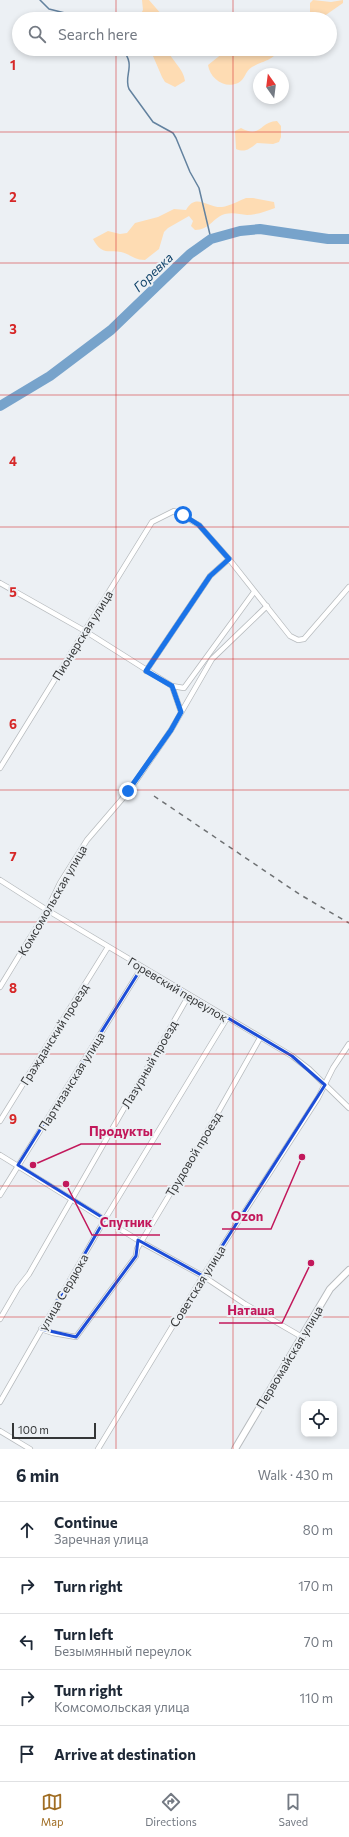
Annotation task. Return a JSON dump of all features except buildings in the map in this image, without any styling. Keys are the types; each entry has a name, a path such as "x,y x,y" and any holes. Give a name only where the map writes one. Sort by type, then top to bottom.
{"main road":[{"name":"Первомайская улица","path":"235,1449 330,1289 349,1270"}],"street":[{"name":"Пионерская улица","path":"0,768 152,522 174,511 199,525 229,559"},
{"path":"146,671 210,576 229,559 290,636 298,640 304,638 349,587"},
{"path":"0,583 85,632 172,686 184,688 254,592"},
{"name":"Комсомольская улица","path":"0,987 47,910 60,883 87,840 128,791 171,730 212,660 267,606"},
{"path":"172,686 181,712"},
{"name":"Горевский переулок","path":"0,880 309,1069 349,1108"},
{"name":"Гражданский проезд","path":"0,1122 108,947"},
{"name":"Партизанская улица","path":"0,1195 142,967"},
{"name":"Лазурный проезд","path":"0,1319 18,1288 29,1274 189,995"},
{"name":"улица Сердюка","path":"0,1402 105,1219 227,1018"},
{"name":"Трудовой проезд","path":"42,1329 76,1337 136,1256 137,1249 203,1139 260,1038"},
{"name":"Советская улица","path":"98,1449 203,1276 318,1098 333,1068 349,1044"},
{"path":"0,1155 72,1198 141,1242 203,1276 244,1304 302,1337"},
{"path":"0,1431 30,1449"}],"highlighted area":[{"path":"142,967 292,1056 325,1085 203,1276 138,1240 136,1256 76,1337 41,1329 105,1219 18,1165"}],"shaded area":[{"path":"142,0 149,0 159,12 142,12"},
{"path":"313,0 331,2 343,0 343,3 330,12 310,12 310,3"},
{"path":"153,56 170,56 182,72 185,81 175,87 165,82"},
{"path":"219,56 274,56 250,69 240,82 233,85 219,82 212,75 208,65"},
{"path":"277,121 281,126 281,137 279,142 273,144 257,143 250,149 236,149 235,131 241,128 253,132 271,122"},
{"path":"246,198 274,202 275,208 250,215 228,213 217,218 208,226 195,230 191,226 193,221 189,216 168,228 164,232 159,249 145,260 138,259 121,252 103,250 93,239 108,231 120,234 127,233 135,223 158,217 174,209 186,210 194,202 198,201 217,207 222,207 231,205"}],"waterway":[{"path":"40,0 49,9 61,12"},
{"path":"127,56 129,60 127,79 129,89 153,122 173,133 176,138 190,172 199,188 211,239"},
{"name":"Горевка","path":"0,406 50,376 111,330 190,254 211,239 240,231 260,229 328,239 349,239"}],"railway":[{"path":"154,796 299,894 349,923"}],"place":[{"name":"Ozon","path":"302,1157"},
{"name":"Продукты","path":"33,1165"},
{"name":"Спутник","path":"66,1184"},
{"name":"Наташа","path":"311,1263"}],"route":[{"path":"128,791 171,730 181,712 177,705 172,686 146,671 210,576 229,559 199,525 183,515"}]}
